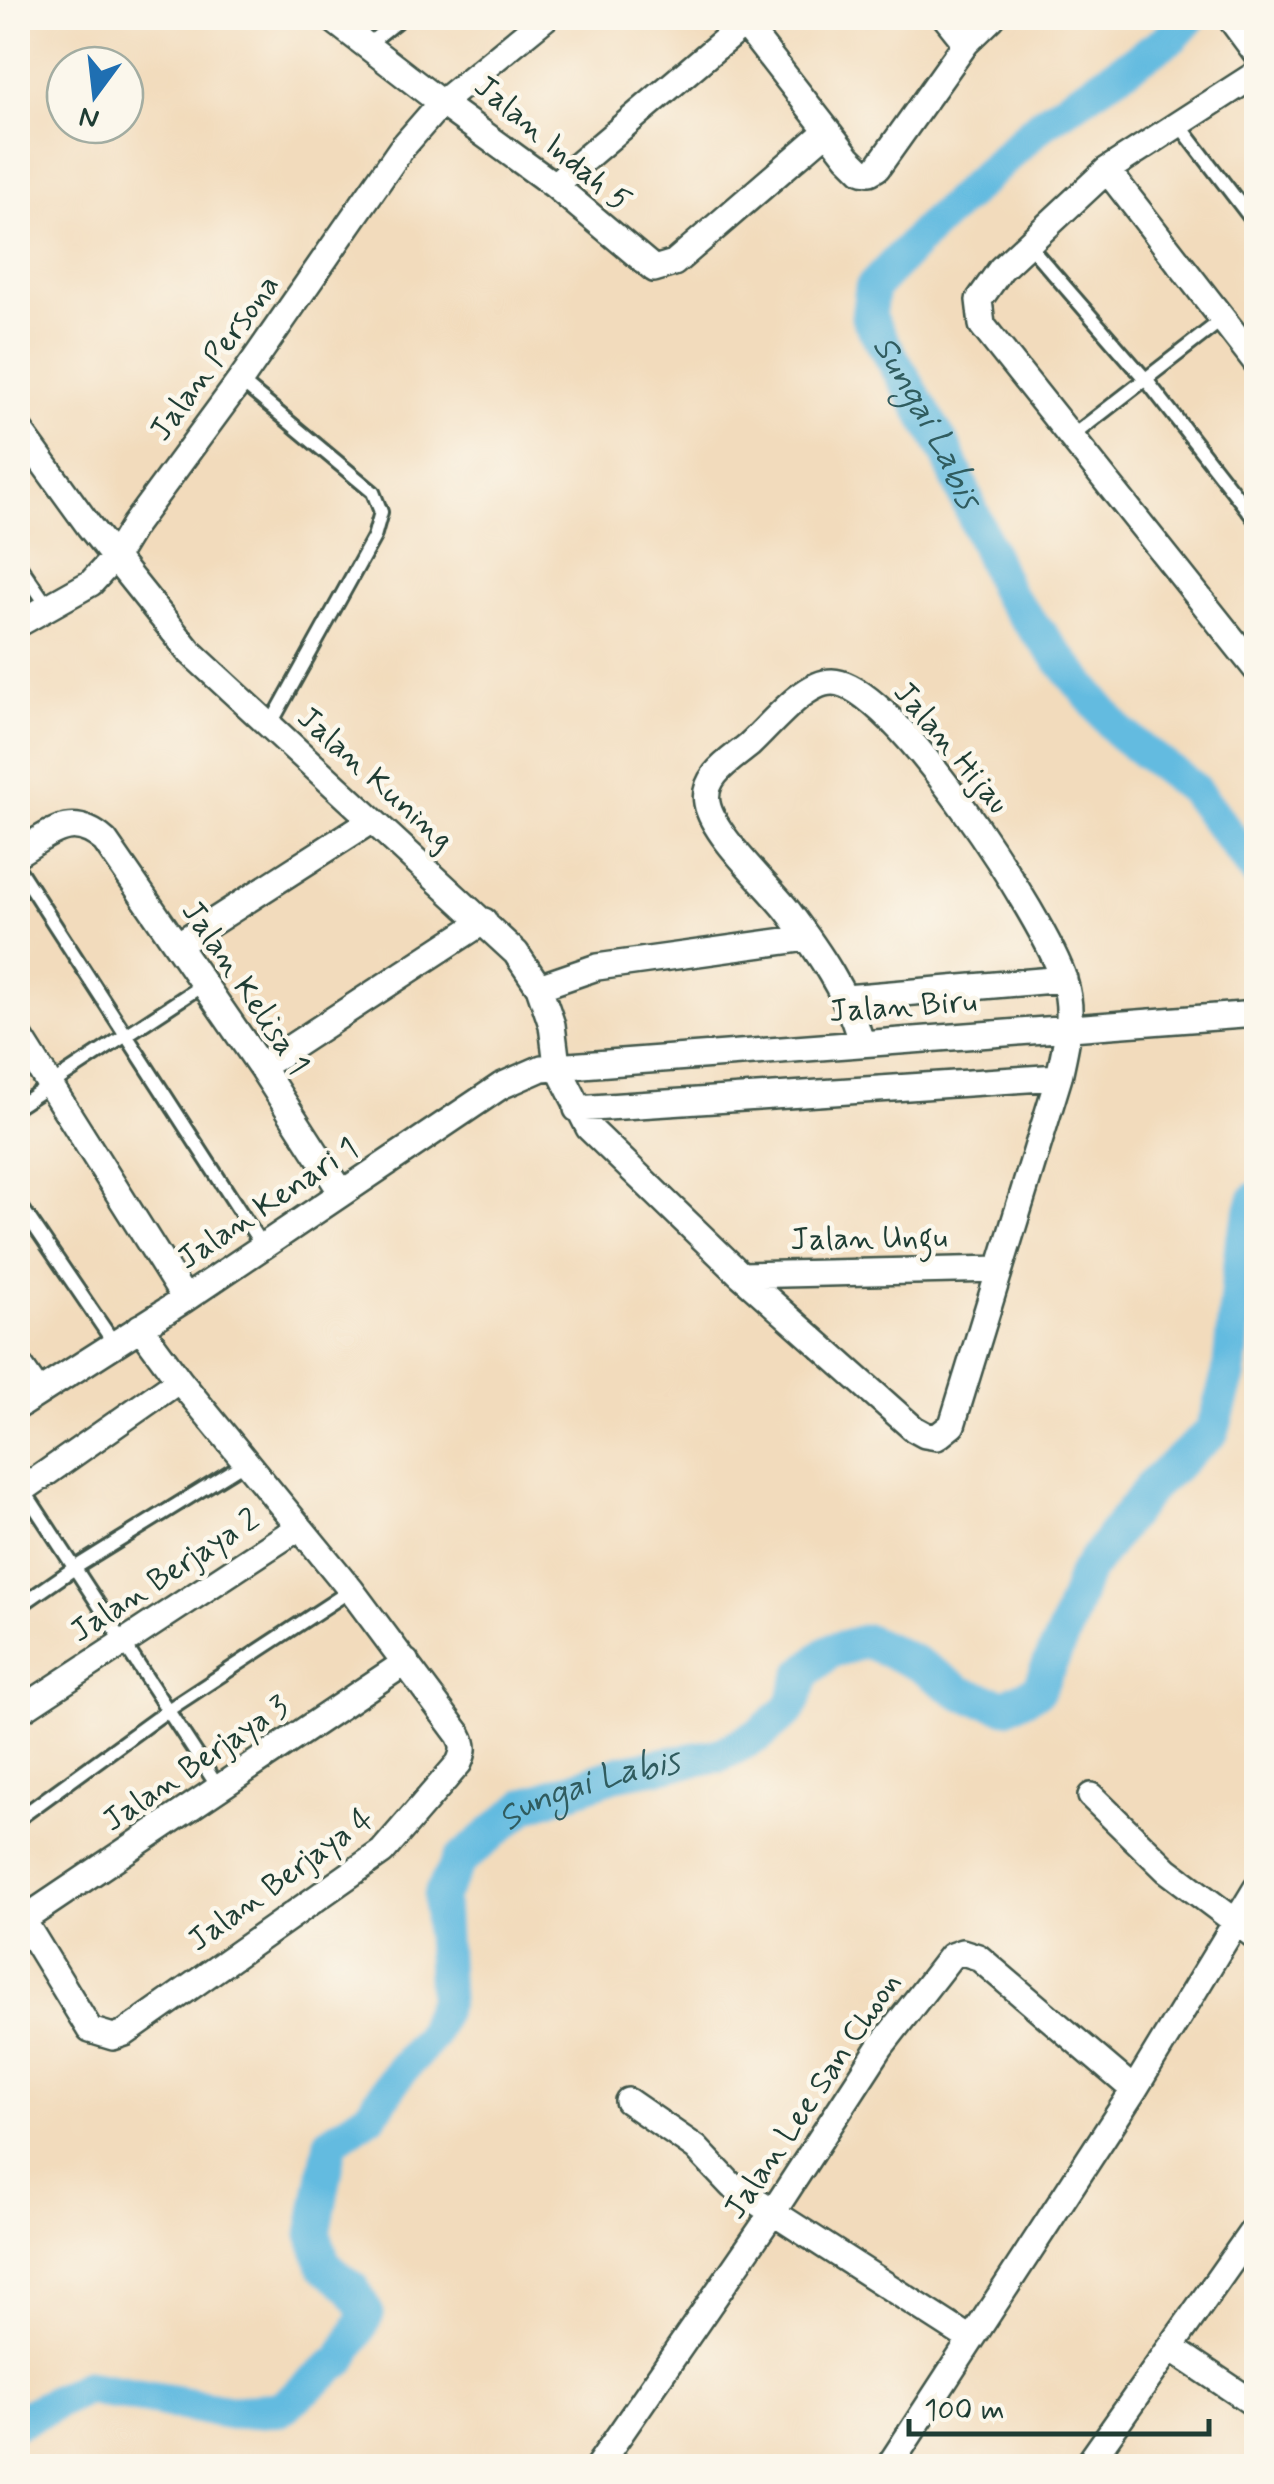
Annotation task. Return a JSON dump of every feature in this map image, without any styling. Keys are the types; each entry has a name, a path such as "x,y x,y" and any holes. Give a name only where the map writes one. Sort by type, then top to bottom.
{"street":[{"path":"331,18 441,103"},
{"name":"Jalan Indah 5","path":"545,18 441,103 554,185 654,269 674,263 828,130"},
{"path":"946,18 966,43"},
{"path":"554,185 742,20 828,130 862,170 870,172 877,168 966,43 992,18"},
{"path":"1235,24 1256,53"},
{"path":"1256,74 1107,170 1027,243 979,300 982,325 1256,669"},
{"name":"Jalan Persona","path":"18,624 91,582 114,558 134,524 240,381 401,149 441,103"},
{"path":"1107,170 1256,362"},
{"name":"Jalan Kuning","path":"18,428 114,558 190,652 516,953 539,987 552,1026 557,1065 588,1128 740,1275"},
{"name":"Jalan Hijau","path":"740,1275 914,1429 937,1437 952,1425 1070,1029 1064,979 1035,918 974,823 911,742 860,690 832,682 804,693 713,776 706,798 714,823 806,938 846,998 861,1042"},
{"path":"177,945 372,820"},
{"name":"Jalan Kelisa 1","path":"18,852 60,827 84,826 105,841 342,1193"},
{"path":"260,1068 484,921"},
{"path":"539,987 597,967 806,938"},
{"path":"846,998 1064,979"},
{"name":"Jalan Biru","path":"557,1065 1255,1015"},
{"path":"18,1034 185,1299"},
{"name":"Jalan Kenari 1","path":"28,1399 185,1299 501,1086 524,1074 557,1065"},
{"path":"577,1109 1059,1076"},
{"name":"Jalan Ungu","path":"740,1275 1000,1268"},
{"path":"140,1327 178,1380 406,1662"},
{"path":"18,1363 28,1399"},
{"path":"20,1491 178,1380"},
{"name":"Jalan Berjaya 2","path":"18,1712 298,1528"},
{"name":"Jalan Berjaya 3","path":"20,1916 406,1662"},
{"name":"Jalan Berjaya 4","path":"20,1916 90,2030 101,2036 125,2033 382,1852 458,1763 465,1744 406,1662"},
{"path":"1091,1796 1167,1870 1246,1930"},
{"path":"890,2466 1134,2090 1246,1930 1256,1889"},
{"name":"Jalan Lee San Choon","path":"598,2466 773,2212 881,2046 951,1956 962,1952 978,1957 1134,2090"},
{"path":"628,2101 675,2131 732,2186 970,2339"},
{"path":"1087,2466 1256,2226"},
{"path":"1170,2348 1256,2405"}],"lane":[{"path":"367,45 401,18"},
{"path":"1178,123 1256,224"},
{"path":"1027,243 1146,381 1256,521"},
{"path":"1071,437 1223,319"},
{"path":"240,381 374,492 381,512 374,536 269,727"},
{"path":"18,564 48,608"},
{"path":"18,868 263,1247"},
{"path":"18,1106 204,984"},
{"path":"18,1202 114,1343"},
{"path":"18,1607 72,1568 246,1462"},
{"path":"20,1491 218,1787"},
{"path":"18,1818 165,1712 351,1590"}],"waterway":[{"name":"Sungai Labis","path":"1189,18 1173,36 1042,123 925,232 872,288 868,317 946,451 1007,594 1120,733 1193,789 1256,871"},
{"name":"Sungai Labis","path":"18,2421 86,2387 230,2412 280,2409 341,2360 367,2314 353,2289 324,2265 314,2234 331,2141 371,2114 400,2071 430,2037 445,1999 440,1896 459,1861 526,1805 621,1772 720,1755 760,1734 790,1709 804,1673 830,1651 867,1641 918,1664 963,1694 1006,1706 1038,1690 1084,1575 1153,1484 1212,1432 1229,1373 1242,1243 1256,1199"}]}
